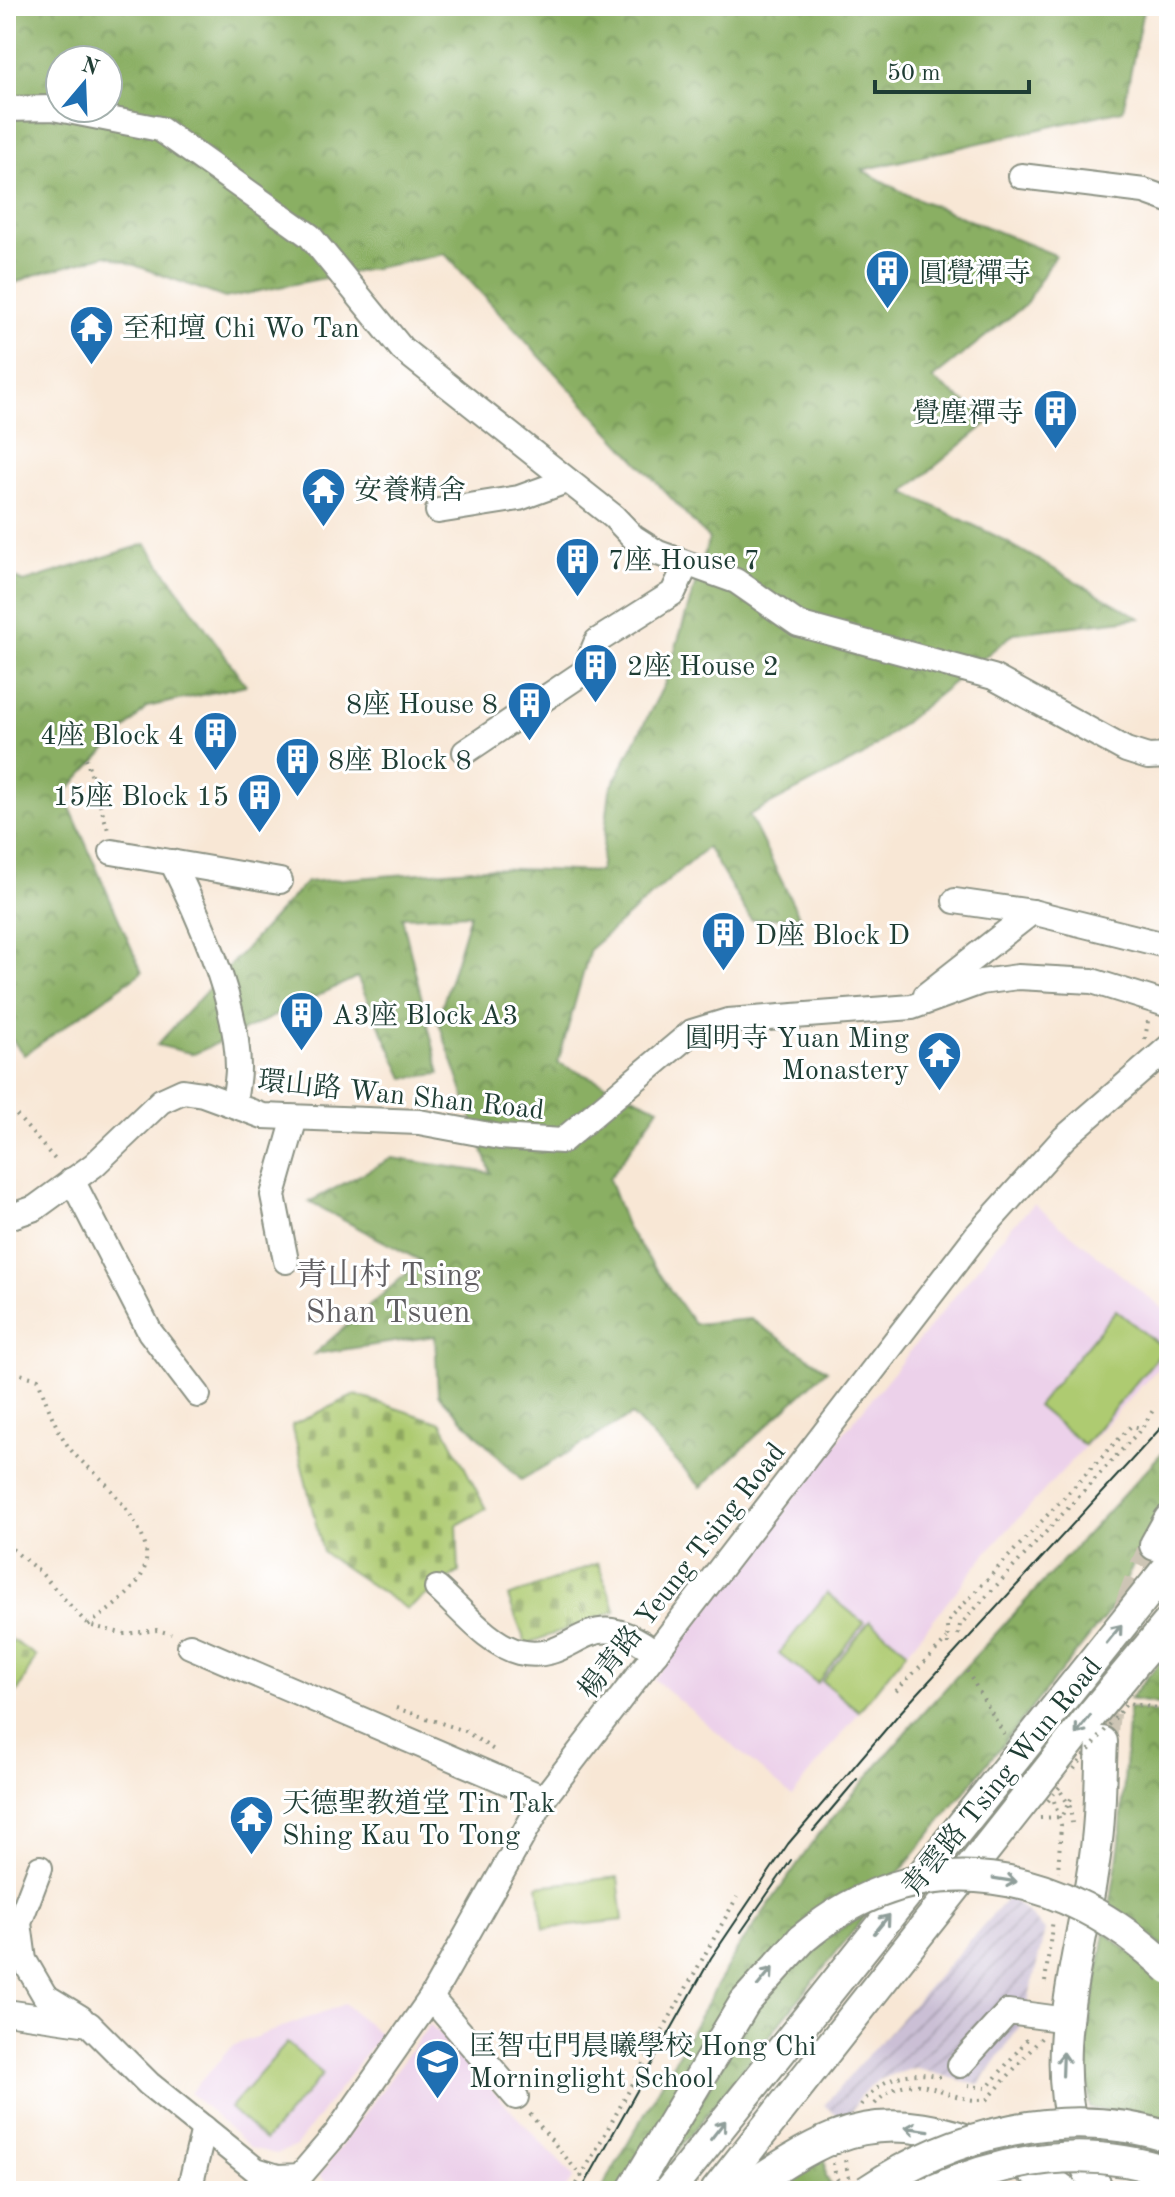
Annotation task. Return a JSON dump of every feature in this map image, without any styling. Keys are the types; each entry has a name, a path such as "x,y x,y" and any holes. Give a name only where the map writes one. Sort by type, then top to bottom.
{"main road":[{"name":"青雲路 Tsing Wun Road","path":"669,2191 833,1985 1164,1544"},
{"name":"青雲路 Tsing Wun Road","path":"716,2191 1093,1713 1169,1622"},
{"path":"1099,2191 1080,2157 1066,2115 1062,2066 1097,1839 1102,1742"},
{"path":"632,2191 745,2002 802,1939 834,1914 883,1891 920,1880 978,1876 1032,1885 1079,1902 1121,1928 1169,1969"},
{"path":"855,2187 947,2148 1025,2127 1101,2125 1169,2137"},
{"path":"742,2191 835,2136 892,2127 934,2132 992,2149 1027,2164 1064,2191"},
{"path":"932,2191 983,2170 1043,2158 1109,2159 1169,2172"}],"street":[{"path":"6,109 53,108 160,129 310,236 402,349 639,541 686,565 736,581 798,624 993,677 1126,750 1148,757 1169,756"},
{"path":"1021,176 1144,191 1169,200"},
{"path":"438,511 519,498 566,481"},
{"path":"465,752 584,672 597,641 673,593 682,580 686,565"},
{"path":"112,852 280,881"},
{"path":"172,862 188,894 226,998 238,1068 234,1105"},
{"path":"955,901 1032,912 1169,946"},
{"path":"912,1007 1032,912"},
{"name":"環山路 Wan Shan Road","path":"6,1218 35,1208 94,1165 161,1101 175,1093 203,1094 263,1116 419,1122 500,1137 562,1141 692,1032 728,1021 912,1007 981,982 1018,977 1092,981 1158,1011"},
{"name":"楊青路 Yeung Tsing Road","path":"204,2128 256,2170 278,2177 300,2176 336,2134 431,1998 544,1798 1004,1202 1096,1108 1169,1047"},
{"path":"286,1261 273,1195 295,1118"},
{"path":"72,1180 150,1332 198,1395"},
{"path":"437,1588 495,1639 518,1651 543,1652 612,1629 633,1635 656,1653"},
{"path":"190,1646 544,1798"},
{"path":"40,1868 19,1923 24,1960 45,1996 89,2024 149,2084 204,2128 189,2191"},
{"path":"431,1998 522,2105"},
{"path":"6,2012 89,2024"},
{"path":"960,2065 1008,2012 1067,2020"}],"path":[{"path":"86,758 105,812 112,852"},
{"path":"1135,1049 1144,1041 1158,1011"},
{"path":"6,1103 72,1180"},
{"path":"6,1370 38,1379 53,1419 68,1445 105,1483 144,1536 145,1571 127,1597 88,1625"},
{"path":"958,1635 960,1625 1142,1428 1155,1407"},
{"path":"896,1691 947,1642 950,1619 1131,1426 1142,1428"},
{"path":"967,1671 984,1706 1010,1743"},
{"path":"1074,1769 1127,1703 1169,1710"},
{"path":"1057,1881 1061,1817 1051,1801 1062,1784"},
{"path":"1072,1832 1070,1807 1075,1791"},
{"path":"1061,1792 1070,1807"},
{"path":"1061,1817 1070,1807"},
{"path":"1037,1816 1061,1817"},
{"path":"573,2191 737,1897"},
{"path":"522,2105 582,2177"},
{"path":"846,2154 845,2172 855,2187"},
{"path":"834,2156 836,2177 855,2187"}],"shaded area":[{"path":"1034,1204 1169,1314 1169,1356 989,1550 792,1796 654,1679 843,1434 1010,1228"},
{"path":"1009,1896 1045,1930 1023,2022 979,2085 914,2068 878,2080 859,2097 846,2122 824,2105"},
{"path":"345,2004 380,2035 296,2146 276,2154 251,2148 190,2093 232,2046"},
{"name":"匡智屯門晨曦學校 Hong Chi Morninglight School","path":"430,2024 574,2177 564,2191 337,2191 319,2176"}],"green space":[{"path":"6,6 1136,6 1143,10 1123,110 862,170 908,195 1055,255 1025,305 932,379 991,420 904,492 996,536 1140,618 1014,633 863,756 749,815 799,916 751,920 707,847 590,949 558,1063 659,1108 609,1179 627,1228 694,1324 751,1319 827,1370 701,1487 632,1415 521,1480 438,1394 435,1336 314,1354 421,1261 309,1202 392,1158 491,1173 438,1020 470,914 402,917 440,1074 404,1078 357,977 194,1054 157,1045 306,882 485,868 600,872 610,790 665,683 709,539 445,254 225,298 107,255 34,275 6,287"},
{"path":"146,544 246,685 147,707 64,794 142,972 24,1055 6,1032 6,573 24,582"},
{"path":"1116,1310 1164,1349 1084,1445 1037,1406"},
{"path":"355,1395 442,1423 486,1509 457,1525 459,1572 407,1609 323,1553 292,1425"},
{"path":"1169,1445 1169,1497 1142,1543 1117,1602 899,1873 843,1894 617,2191 601,2191 737,1950 818,1835 921,1715"},
{"path":"598,1563 616,1611 526,1644 508,1597"},
{"path":"827,1593 864,1623 817,1683 779,1653"},
{"path":"870,1621 907,1651 859,1711 822,1681"},
{"path":"6,1636 36,1656 18,1692 6,1690"},
{"path":"1169,1651 1169,1706 1129,1699"},
{"path":"1129,1708 1169,1715 1165,1775 1169,1952 1110,1906 1120,1842"},
{"path":"618,1877 623,1920 544,1929 538,1886"},
{"path":"870,1910 652,2181 758,2006 808,1950"},
{"path":"1105,1932 1169,1986 1169,2120 1090,2108 1086,2044"},
{"path":"287,2043 323,2074 265,2140 230,2108"},
{"path":"825,2154 826,2177 835,2191 766,2191"}],"tunnel":[{"path":"1102,1742 1108,1691 1119,1641 1134,1593 1155,1545"}],"tram line":[{"path":"581,2191 711,1958 788,1844 898,1715 1169,1419"},
{"path":"813,1831 857,1779"},
{"path":"741,1932 791,1860"}],"place":[{"name":"圓覺禪寺","path":"888,311"},
{"name":"至和壇 Chi Wo Tan","path":"91,366"},
{"name":"覺塵禪寺","path":"1055,451"},
{"name":"安養精舍","path":"323,528"},
{"name":"7座 House 7","path":"577,598"},
{"name":"2座 House 2","path":"596,704"},
{"name":"8座 House 8","path":"529,742"},
{"name":"4座 Block 4","path":"215,773"},
{"name":"8座 Block 8","path":"297,798"},
{"name":"15座 Block 15","path":"260,834"},
{"name":"D座 Block D","path":"724,973"},
{"name":"A3座 Block A3","path":"301,1053"},
{"name":"圓明寺 Yuan Ming Monastery","path":"940,1092"},
{"name":"天德聖教道堂 Tin Tak Shing Kau To Tong","path":"251,1857"},
{"name":"匡智屯門晨曦學校 Hong Chi Morninglight School","path":"438,2100"}],"district":[{"name":"青山村 Tsing Shan Tsuen","path":"388,1292"}]}
